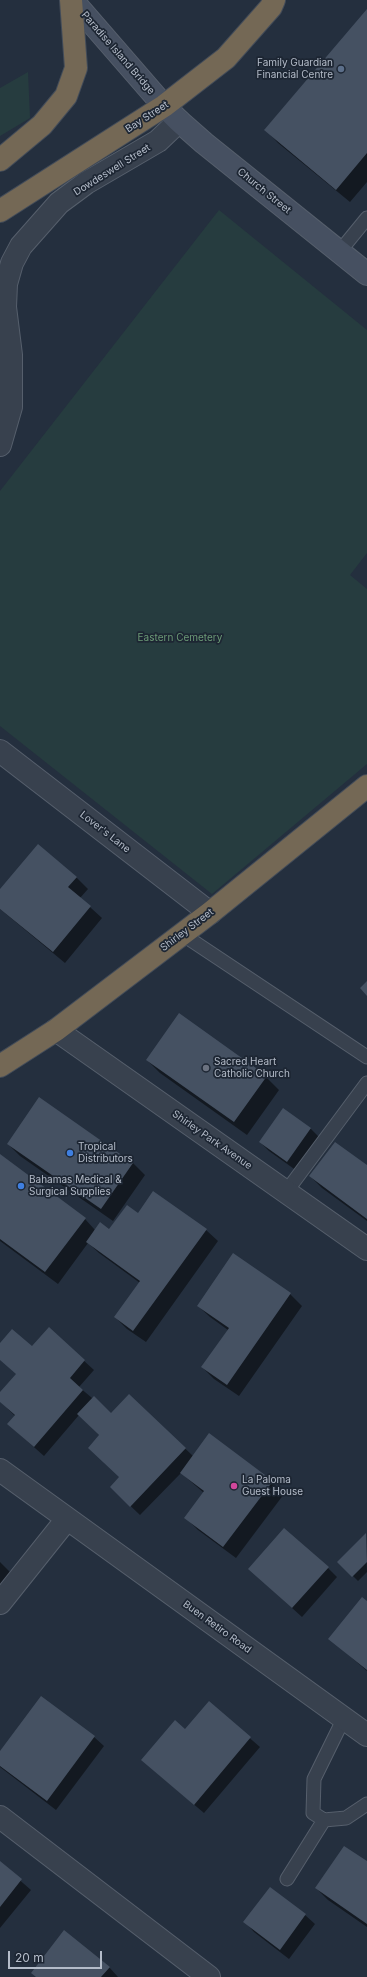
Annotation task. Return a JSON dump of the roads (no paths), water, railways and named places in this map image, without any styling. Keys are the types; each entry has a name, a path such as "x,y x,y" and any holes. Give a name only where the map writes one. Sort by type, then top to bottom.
{"highway":[{"path":"0,160 42,125 66,96 76,68 71,0"},
{"name":"Bay Street","path":"0,211 172,114 226,58 271,7 274,0"},
{"name":"Shirley Street","path":"0,1066 56,1030 210,913 367,786"}],"main road":[{"name":"Paradise Island Bridge","path":"71,0 172,114"},
{"name":"Church Street","path":"172,114 215,152 367,274"}],"street":[{"name":"Dowdeswell Street","path":"0,445 11,407 11,355 5,307 6,284 12,263 21,246 59,203 86,183 158,141 172,114"},
{"name":"Lover's Lane","path":"0,751 210,913"},
{"name":"Shirley Park Avenue","path":"56,1030 367,1249"},
{"name":"Buen Retiro Road","path":"0,1470 367,1735"},
{"path":"0,1603 67,1519"},
{"path":"0,1817 209,1977"}],"lane":[{"path":"340,251 367,218"},
{"path":"182,934 367,1057"},
{"path":"286,1192 367,1083"},
{"path":"344,1718 314,1779 312,1813 324,1820 346,1818 367,1804"},
{"path":"287,1879 324,1820"}],"place":[{"name":"Family Guardian Financial Centre","path":"341,69"},
{"name":"Sacred Heart Catholic Church","path":"206,1068"},
{"name":"Tropical Distributors","path":"70,1153"},
{"name":"Bahamas Medical & Surgical Supplies","path":"21,1186"},
{"name":"La Paloma Guest House","path":"234,1486"}],"park label":[{"name":"Eastern Cemetery","path":"180,638"}]}
